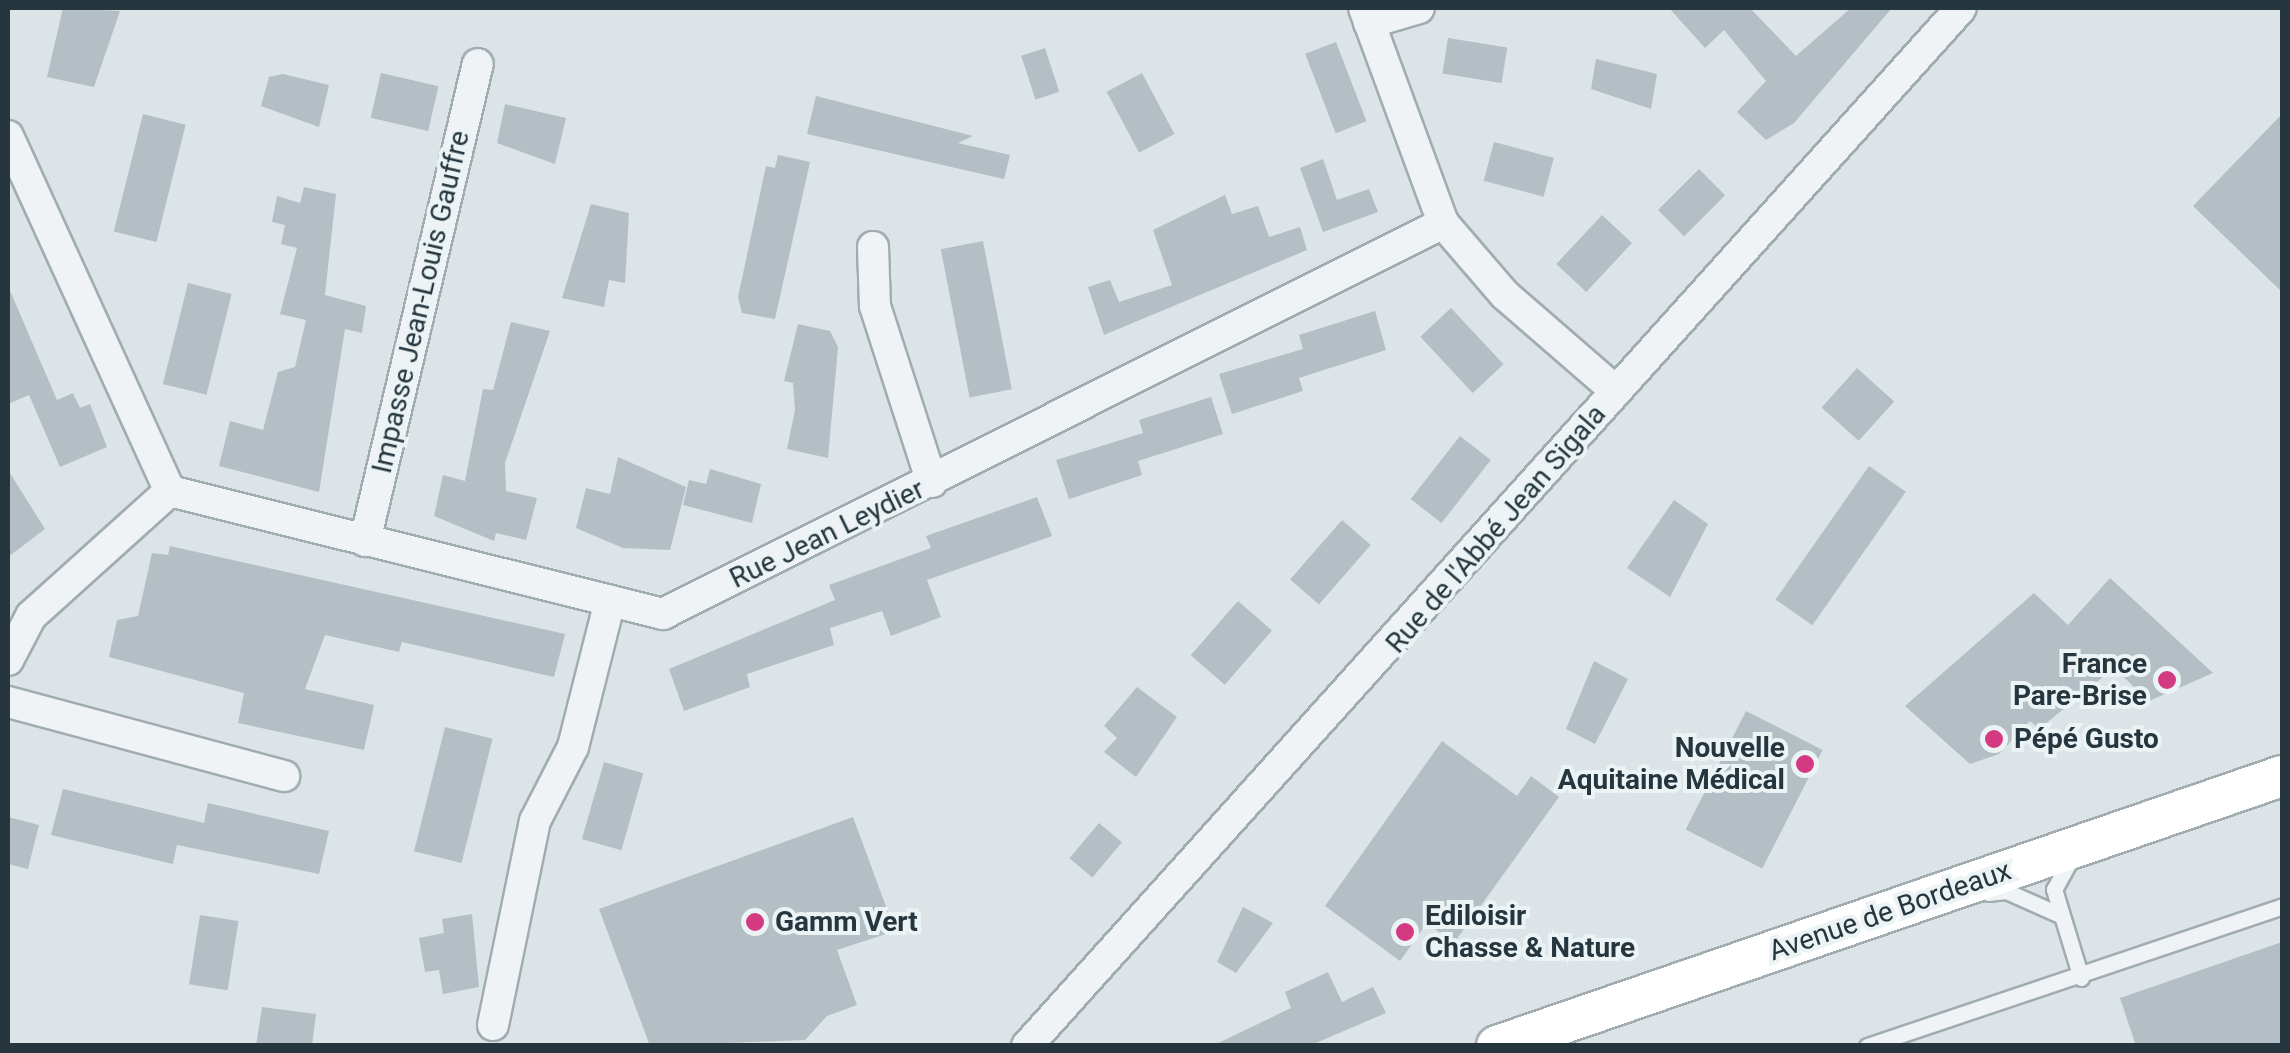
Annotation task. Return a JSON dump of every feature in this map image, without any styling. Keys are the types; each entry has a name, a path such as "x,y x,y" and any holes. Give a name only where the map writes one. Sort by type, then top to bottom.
{"main road":[{"name":"Avenue de Bordeaux","path":"1497,1046 2282,776"}],"street":[{"path":"1419,8 1367,15 1443,223 1505,295 1616,391"},
{"name":"Rue de l'Abbé Jean Sigala","path":"1027,1046 1961,8"},
{"name":"Impasse Jean-Louis Gauffre","path":"364,540 478,64"},
{"path":"8,136 170,491 31,616 8,660"},
{"name":"Rue Jean Leydier","path":"170,491 663,614 1443,223"},
{"path":"873,247 875,306 932,482"},
{"path":"493,1025 534,821 573,747 610,601"},
{"path":"8,702 284,776"}],"lane":[{"path":"2080,978 2058,914 2054,889 2085,843"},
{"path":"1900,907 2006,890 2058,914"},
{"path":"1867,1046 2080,978 2282,906"}],"building":[{"path":"63,8 120,11 94,87 47,77"},
{"path":"1669,8 1750,8 1796,56 1851,8 1892,8 1794,123 1766,140 1737,112 1766,81 1724,30 1705,48"},
{"path":"1448,38 1507,47 1502,83 1442,74"},
{"path":"1336,42 1366,121 1336,133 1305,54"},
{"path":"1045,48 1059,92 1035,99 1021,56"},
{"path":"1596,59 1657,74 1651,109 1591,89"},
{"path":"381,73 438,86 428,131 371,118"},
{"path":"1142,73 1174,134 1139,153 1107,92"},
{"path":"283,74 329,85 319,127 261,106 269,77"},
{"path":"816,96 973,136 958,143 1010,155 1004,179 807,134"},
{"path":"505,104 566,118 555,164 497,143"},
{"path":"143,114 186,125 156,242 114,231"},
{"path":"2282,114 2282,292 2193,206"},
{"path":"1494,142 1554,158 1544,197 1484,181"},
{"path":"778,155 810,162 775,319 742,313 738,297 766,166 775,168"},
{"path":"1323,159 1337,200 1369,189 1378,212 1323,232 1300,168"},
{"path":"1699,169 1725,195 1684,236 1658,210"},
{"path":"304,187 336,194 325,295 366,306 362,333 345,329 319,492 219,466 230,421 263,430 278,372 295,367 306,320 280,314 297,248 281,244 285,225 272,222 277,196 300,203"},
{"path":"1225,195 1232,214 1258,206 1269,237 1300,227 1307,250 1104,335 1088,287 1110,280 1119,302 1172,285 1153,230"},
{"path":"591,204 629,213 625,283 609,280 604,307 562,298"},
{"path":"1602,215 1632,243 1586,292 1556,264"},
{"path":"983,241 1012,389 970,397 941,249"},
{"path":"188,283 232,294 207,395 163,384"},
{"path":"8,286 57,400 73,393 80,408 90,404 107,447 60,467 29,395 8,404"},
{"path":"1451,308 1504,364 1473,393 1420,337"},
{"path":"1375,311 1386,350 1299,378 1303,391 1232,414 1219,374 1303,349 1299,335"},
{"path":"511,322 550,331 505,463 506,491 537,498 526,540 496,533 494,541 434,516 443,475 465,481 483,389 493,390"},
{"path":"798,324 830,331 838,347 828,458 787,449 795,410 793,383 784,381"},
{"path":"1857,368 1894,401 1859,441 1822,407"},
{"path":"1211,397 1223,434 1138,461 1142,475 1069,499 1056,460 1143,433 1139,420"},
{"path":"1460,436 1491,460 1441,523 1411,499"},
{"path":"618,457 686,487 670,550 623,548 576,528 586,488 610,494"},
{"path":"1869,466 1906,492 1812,625 1776,600"},
{"path":"710,469 761,484 752,523 683,505 689,480 706,484"},
{"path":"8,470 45,529 8,557"},
{"path":"1037,497 1052,536 927,580 941,617 891,636 882,611 830,628 834,645 747,674 750,687 684,711 669,669 835,600 829,585 931,548 926,536"},
{"path":"1674,500 1708,524 1670,597 1627,568"},
{"path":"1342,520 1371,545 1319,605 1290,580"},
{"path":"170,546 565,634 554,677 402,642 399,652 325,635 305,689 374,705 364,750 238,723 244,693 109,657 117,620 138,616 152,553 168,555"},
{"path":"2110,578 2213,673 2149,701 2114,668 2039,729 2030,721 1999,754 1970,764 1905,706 2034,593 2068,625"},
{"path":"1238,601 1272,631 1225,685 1191,655"},
{"path":"1594,661 1628,679 1595,744 1566,729"},
{"path":"1137,687 1177,717 1136,777 1104,752 1117,738 1104,726"},
{"path":"1746,711 1823,750 1762,869 1686,830"},
{"path":"445,727 493,739 462,863 414,851"},
{"path":"1442,741 1517,796 1531,776 1559,797 1454,943 1427,923 1400,961 1325,906"},
{"path":"604,762 643,773 621,850 582,839"},
{"path":"63,789 204,823 208,803 329,831 319,874 177,845 173,864 51,835"},
{"path":"8,817 39,825 28,869 8,864"},
{"path":"853,817 895,931 837,950 857,1005 827,1016 805,1040 650,1046 599,909"},
{"path":"1099,823 1122,842 1092,878 1069,858"},
{"path":"1243,907 1273,923 1236,973 1217,962"},
{"path":"472,914 479,987 443,994 439,970 425,972 419,938 444,933 442,919"},
{"path":"200,915 239,921 228,990 189,984"},
{"path":"2282,942 2282,1046 2136,1046 2120,998"},
{"path":"1328,972 1342,1002 1373,987 1386,1013 1309,1046 1212,1046 1291,1008 1285,992"},
{"path":"262,1007 316,1014 312,1046 256,1046"}],"place":[{"name":"France Pare-Brise","path":"2167,680"},
{"name":"Pépé Gusto","path":"1994,739"},
{"name":"Nouvelle Aquitaine Médical","path":"1805,764"},
{"name":"Gamm Vert","path":"755,922"},
{"name":"Ediloisir Chasse & Nature","path":"1405,932"}]}
